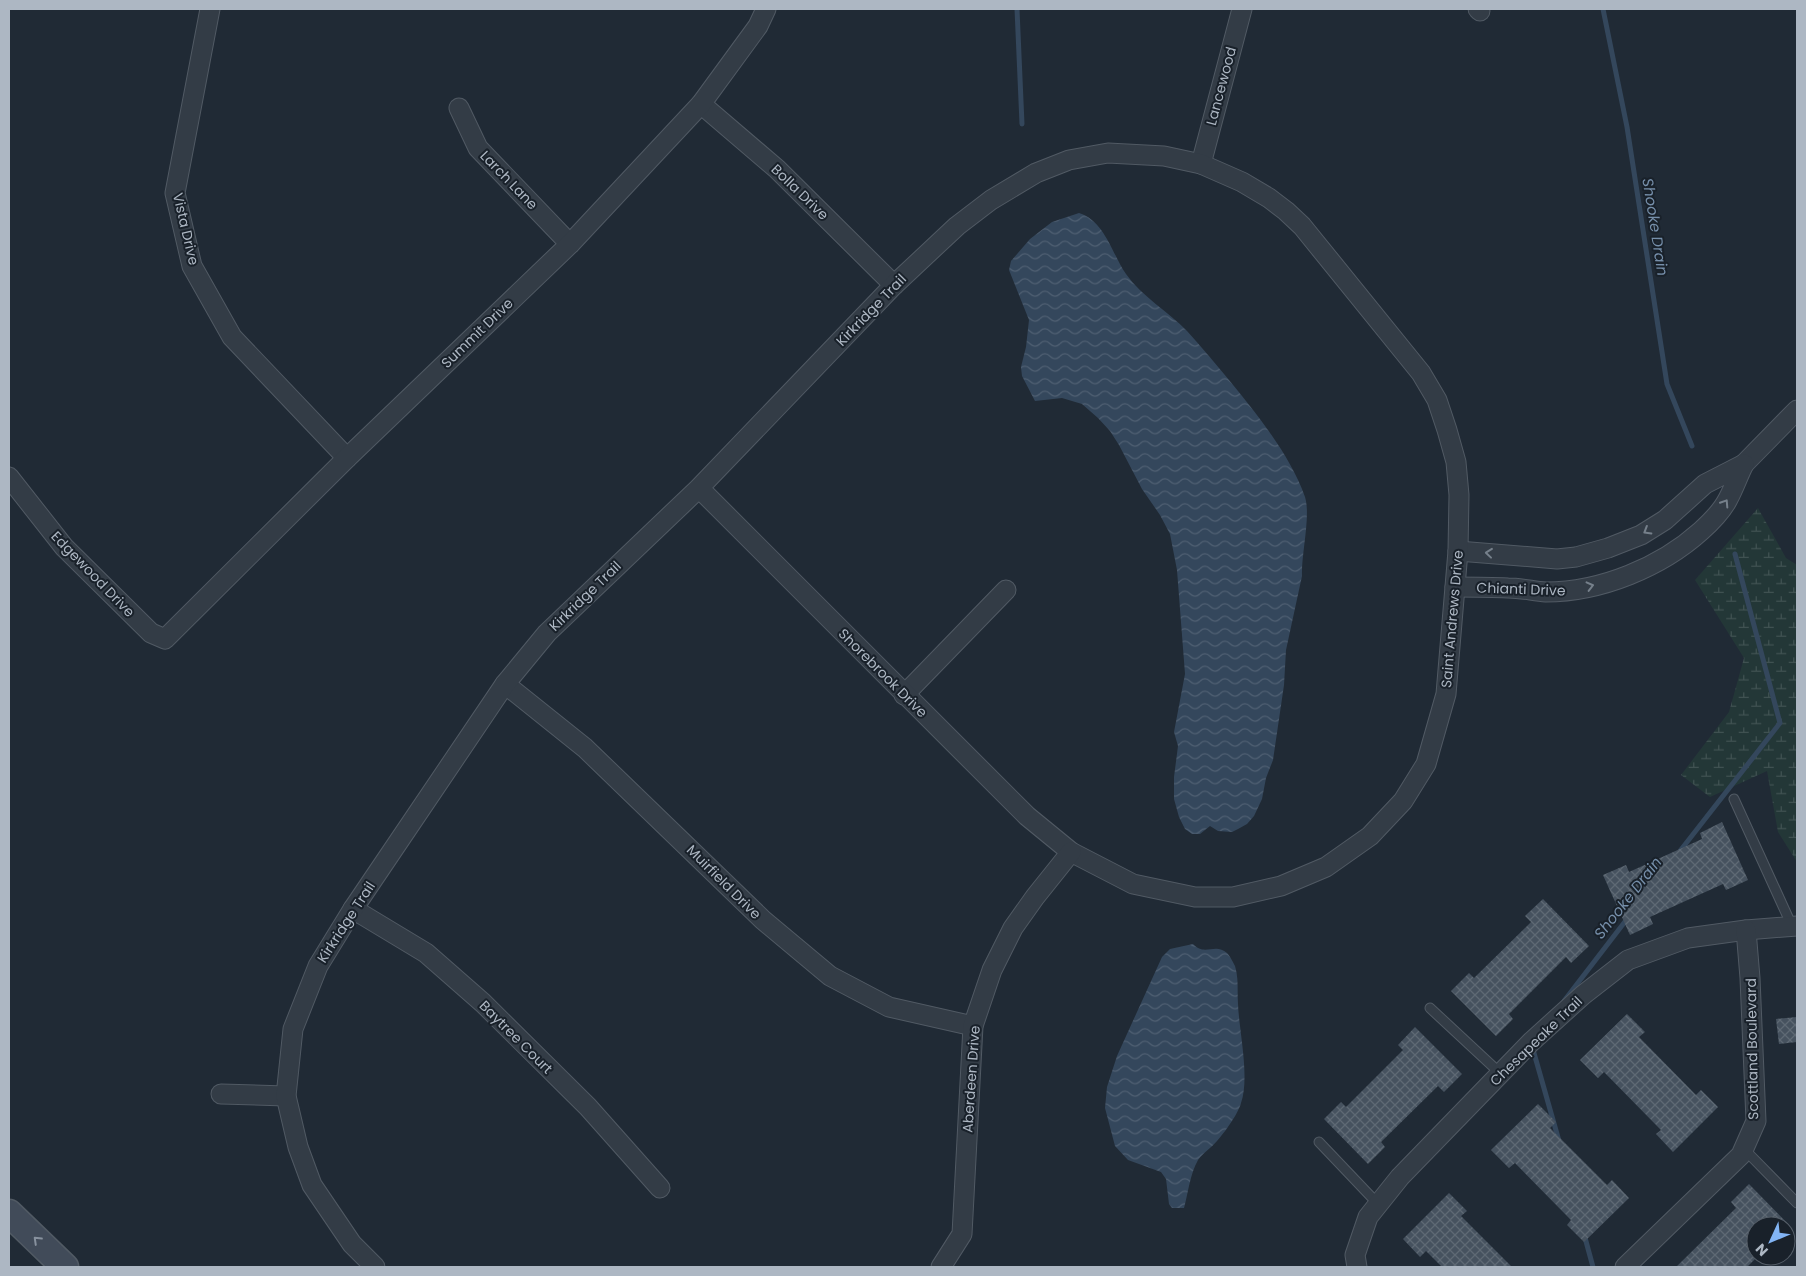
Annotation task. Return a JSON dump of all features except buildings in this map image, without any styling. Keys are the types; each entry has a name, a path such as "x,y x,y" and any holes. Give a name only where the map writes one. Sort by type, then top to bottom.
{"main road":[{"path":"9,1213 65,1267"}],"street":[{"name":"Vista Drive","path":"210,9 175,193 192,266 232,337 347,458"},
{"name":"Summit Drive","path":"165,639 347,458 570,244 701,104 758,26 766,9"},
{"name":"Lancewood","path":"1201,164 1242,9"},
{"name":"Bolla Drive","path":"701,104 777,168 894,285"},
{"name":"Larch Lane","path":"459,108 478,148 570,244"},
{"name":"Kirkridge Trail","path":"375,1267 352,1244 312,1185 298,1147 286,1096 292,1029 318,966 353,909 505,684 547,633 698,488 894,285 957,226 991,200 1036,173 1069,160 1108,152 1164,156 1201,164"},
{"name":"Saint Andrews Drive","path":"1071,852 1132,884 1195,897 1233,897 1281,886 1326,867 1370,836 1403,801 1426,764 1446,694 1458,551 1459,494 1456,462 1437,400 1421,373 1302,226 1286,211 1242,182 1201,164"},
{"name":"Chianti Drive","path":"1458,551 1557,559 1576,557 1608,548 1641,535 1665,520 1705,484 1744,464 1797,410"},
{"name":"Chianti Drive","path":"1455,587 1510,588 1545,592 1573,590 1642,571 1693,539 1712,521 1728,500 1744,464"},
{"name":"Edgewood Drive","path":"9,478 64,547 151,633 165,639"},
{"name":"Shorebrook Drive","path":"698,488 1027,816 1071,852"},
{"path":"1608,548 1620,578"},
{"path":"904,695 1006,590"},
{"name":"Muirfield Drive","path":"505,684 585,748 762,920 830,976 889,1007 973,1026"},
{"name":"Aberdeen Drive","path":"941,1267 962,1234 973,1026 992,970 1013,928 1071,852"},
{"name":"Baytree Court","path":"353,909 426,953 483,1003 588,1108 660,1188"},
{"name":"Chesapeake Trail","path":"1357,1267 1356,1255 1368,1217 1400,1177 1532,1042 1583,995 1628,960 1688,938 1795,926"},
{"name":"Scottland Boulevard","path":"1625,1267 1741,1155 1756,1121 1746,930"},
{"path":"221,1094 286,1096"}],"lane":[{"path":"1734,800 1795,926"},
{"path":"1430,1008 1501,1074"},
{"path":"1319,1142 1378,1204"},
{"path":"1744,1149 1797,1203"}],"green space":[{"path":"1758,508 1786,558 1797,565 1797,862 1778,832 1767,771 1710,797 1681,775 1729,712 1744,658 1695,580"}],"water":[{"path":"1079,213 1088,217 1102,231 1132,282 1187,331 1247,402 1270,432 1290,465 1307,505 1302,576 1286,650 1284,685 1273,760 1266,778 1262,799 1254,816 1247,824 1232,832 1218,831 1210,826 1200,834 1192,834 1185,829 1179,817 1174,799 1174,777 1178,746 1174,732 1185,674 1177,570 1170,534 1160,515 1142,489 1119,445 1098,418 1082,404 1062,398 1035,401 1022,376 1021,367 1026,347 1029,320 1009,270 1011,261 1030,239 1052,222"},
{"path":"1193,944 1197,948 1206,950 1223,950 1228,954 1235,966 1244,1080 1241,1103 1234,1117 1215,1144 1200,1157 1195,1165 1184,1208 1172,1208 1169,1204 1166,1179 1161,1172 1128,1160 1115,1146 1105,1108 1107,1087 1117,1056 1162,957 1170,949"}],"waterway":[{"path":"1017,9 1022,124"},
{"name":"Shooke Drain","path":"1603,9 1627,127 1667,384 1692,446"},
{"name":"Shooke Drain","path":"1680,851 1780,723 1735,554"},
{"name":"Shooke Drain","path":"1564,1001 1627,919"},
{"name":"Shooke Drain","path":"1532,1046 1559,1141"},
{"name":"Shooke Drain","path":"1584,1234 1593,1267"}]}
